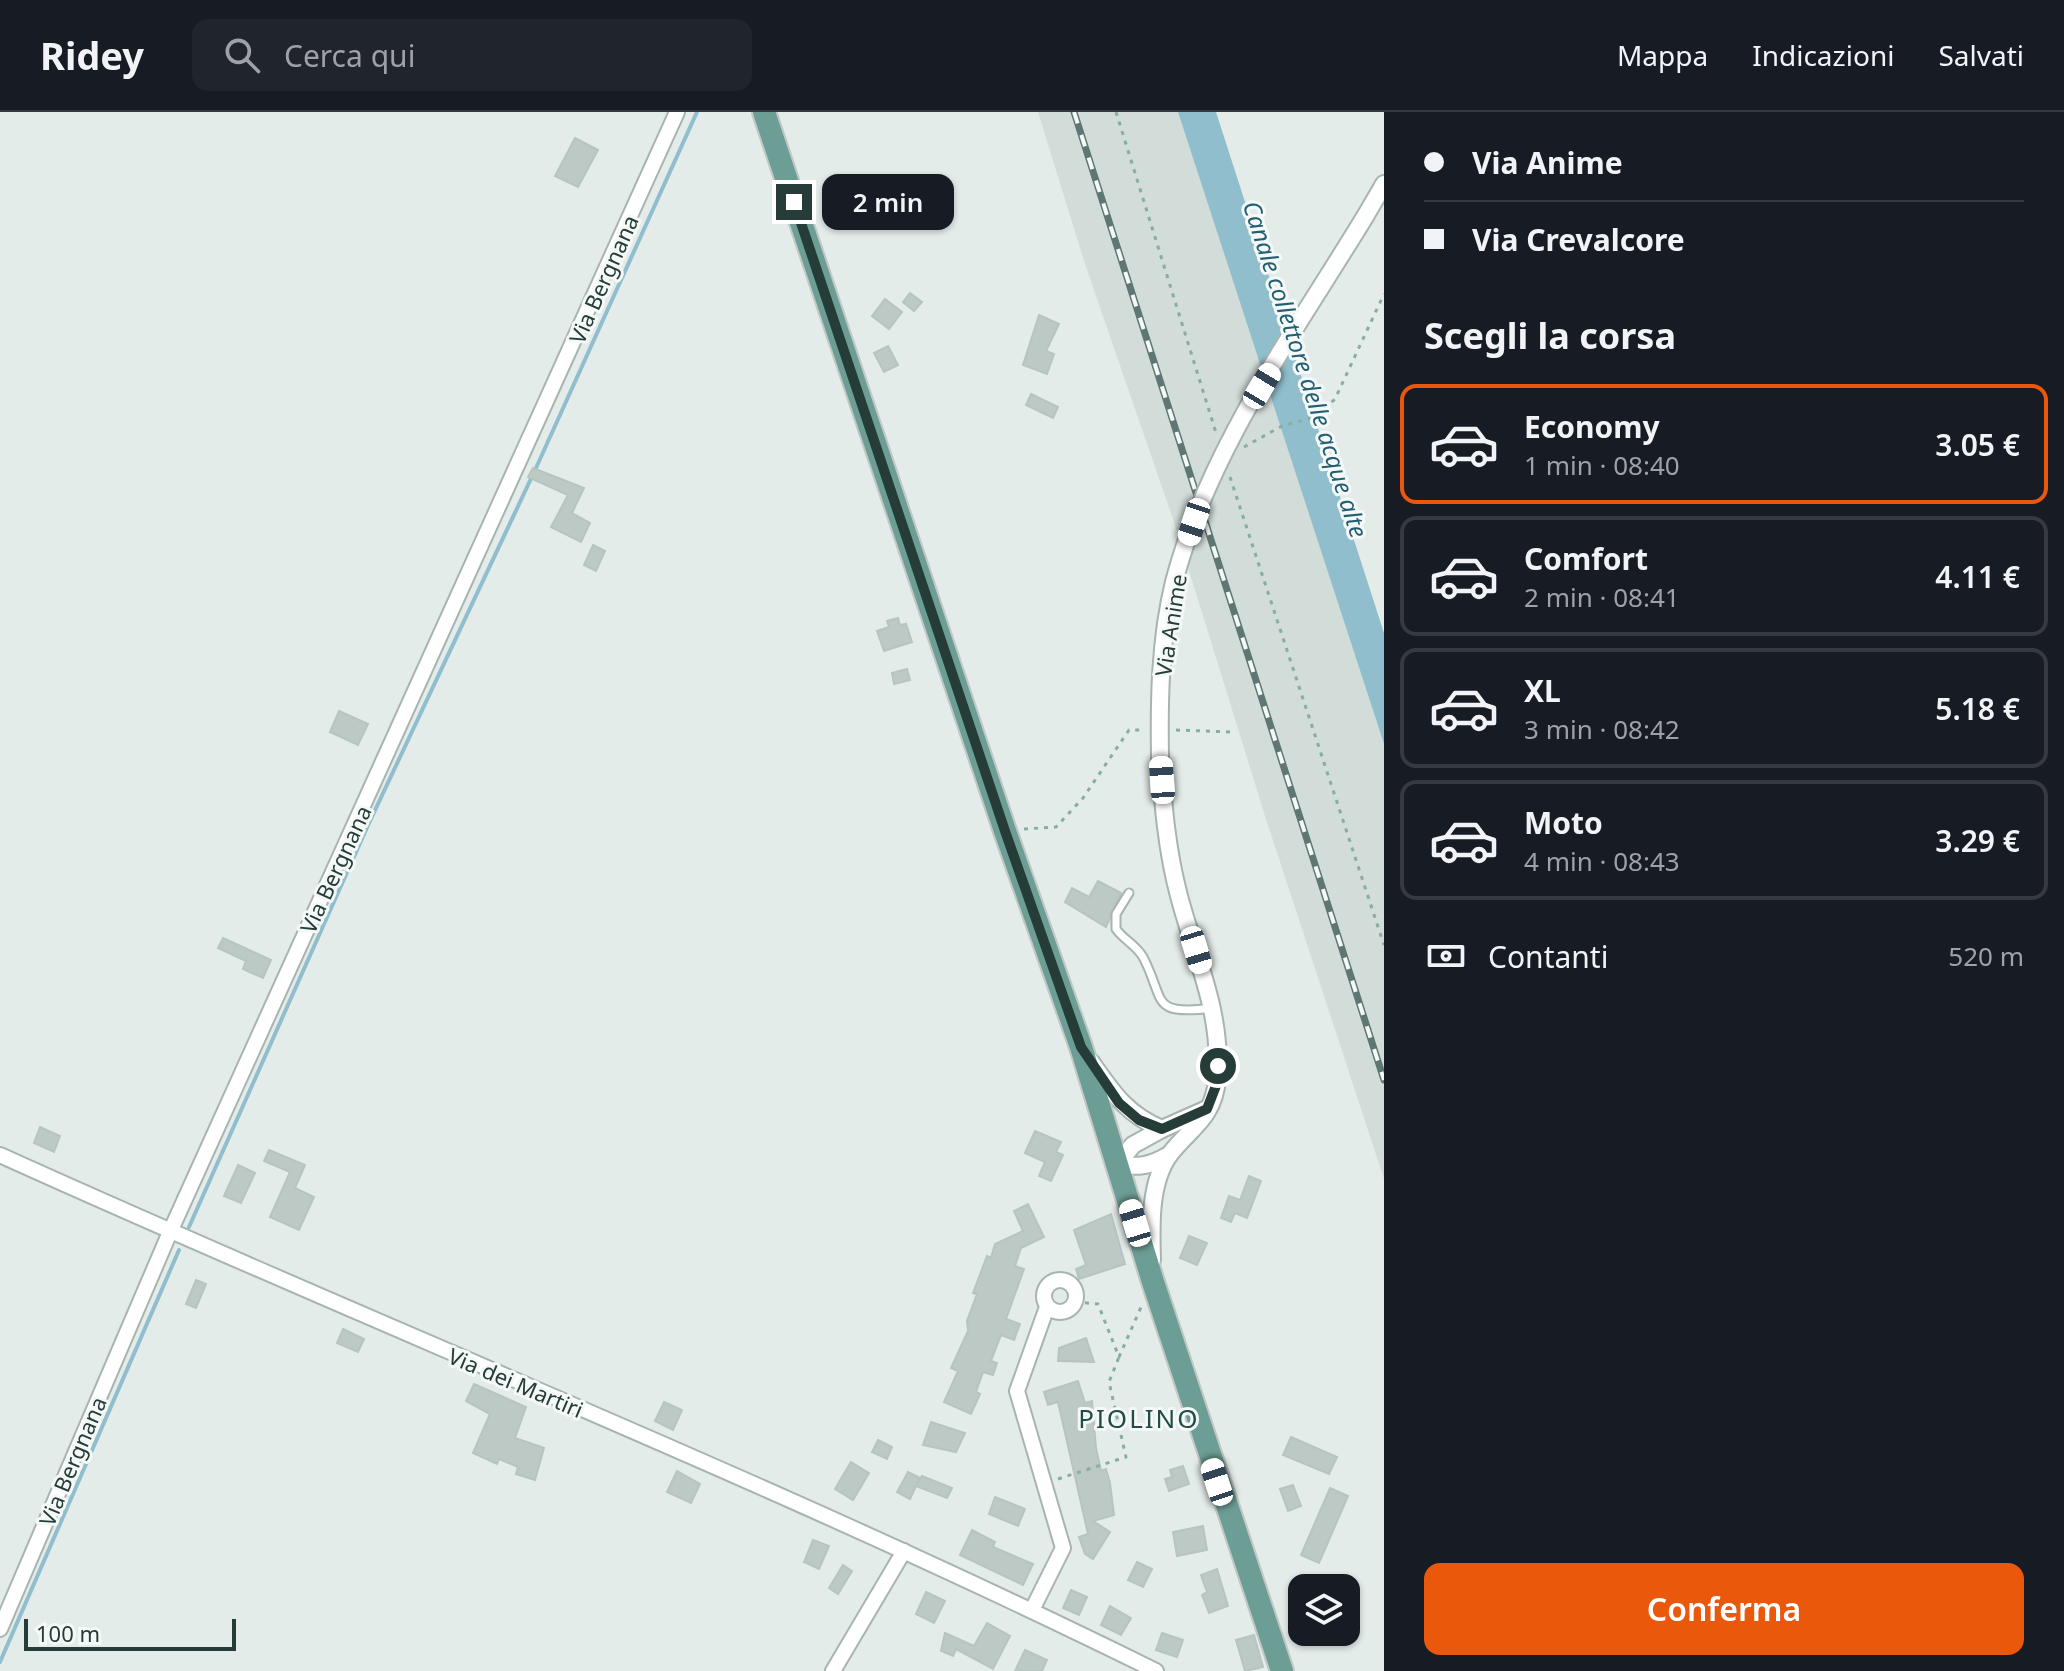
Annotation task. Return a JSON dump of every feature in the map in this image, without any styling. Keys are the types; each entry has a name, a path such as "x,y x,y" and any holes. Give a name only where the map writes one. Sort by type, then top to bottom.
{"main road":[{"path":"764,112 1005,831 1081,1047 1153,1282 1282,1671"}],"street":[{"name":"Via Bergnana","path":"0,1629 170,1232 677,112"},
{"name":"Via Anime","path":"1207,1109 1217,1083 1218,1048 1213,1008 1178,895 1164,824 1159,702 1164,643 1174,583 1194,522 1232,435 1384,184"},
{"path":"1081,1047 1119,1103 1139,1120 1162,1129"},
{"path":"1117,1164 1133,1145 1207,1109"},
{"path":"1117,1164 1137,1167 1153,1165 1169,1155 1199,1127 1207,1109"},
{"name":"Via dei Martiri","path":"0,1155 904,1551 1156,1671"},
{"path":"1153,1282 1151,1219 1157,1188 1169,1155"},
{"path":"1032,1610 1063,1548 1017,1391 1047,1307 1044,1292 1050,1283 1060,1280 1073,1287 1075,1302 1063,1312 1047,1307"},
{"path":"833,1671 904,1551"}],"lane":[{"path":"1129,893 1116,914 1116,929 1144,960 1157,997 1175,1009 1213,1008"}],"path":[{"path":"1116,112 1220,444"},
{"path":"1236,452 1282,426 1315,417 1335,399 1384,294"},
{"path":"1229,474 1384,945"},
{"path":"1005,831 1056,827 1083,798 1129,730 1157,730"},
{"path":"1171,730 1233,732"},
{"path":"1046,1483 1126,1457 1109,1382 1153,1282"},
{"path":"1075,1302 1098,1304 1119,1357"}],"shaded area":[{"path":"1038,112 1178,112 1282,426 1384,744 1384,1179 1265,816 1174,522 1085,264"}],"water":[{"path":"1178,112 1216,112 1384,633 1384,744"}],"building":[{"path":"575,138 598,150 578,187 555,176"},
{"path":"910,293 922,302 914,311 903,302"},
{"path":"885,299 902,312 889,329 872,316"},
{"path":"1039,315 1059,324 1046,351 1054,354 1047,374 1023,365"},
{"path":"888,346 898,365 884,372 874,353"},
{"path":"1031,394 1058,407 1053,418 1026,405"},
{"path":"533,468 584,488 572,513 590,523 581,542 551,527 568,495 528,477"},
{"path":"593,545 605,551 596,571 584,565"},
{"path":"898,618 900,625 906,624 912,642 884,651 877,631 889,627 887,621"},
{"path":"907,669 910,680 894,684 892,673"},
{"path":"339,711 368,724 358,745 330,732"},
{"path":"1098,881 1121,893 1106,927 1065,902 1072,888 1089,897"},
{"path":"223,938 271,960 263,978 243,969 246,961 218,948"},
{"path":"40,1127 60,1136 54,1152 34,1143"},
{"path":"1035,1131 1061,1142 1056,1152 1063,1155 1051,1181 1039,1176 1045,1162 1025,1153"},
{"path":"269,1150 305,1165 295,1188 314,1197 299,1230 270,1217 290,1172 264,1161"},
{"path":"238,1165 255,1173 241,1203 224,1196"},
{"path":"1249,1176 1261,1181 1247,1218 1235,1213 1231,1222 1221,1218 1229,1196 1240,1200"},
{"path":"1028,1204 1044,1237 1021,1248 1015,1266 1024,1269 1006,1319 1020,1324 1014,1340 1001,1335 991,1361 997,1363 993,1375 983,1372 976,1392 980,1394 971,1414 944,1402 958,1371 951,1368 968,1331 967,1321 977,1294 973,1293 987,1256 991,1258 995,1244 1023,1231 1014,1211"},
{"path":"1111,1214 1125,1264 1079,1279 1076,1269 1086,1265 1074,1230"},
{"path":"1189,1236 1207,1243 1197,1265 1180,1258"},
{"path":"196,1280 206,1284 196,1308 186,1304"},
{"path":"343,1329 364,1339 358,1352 337,1343"},
{"path":"1086,1338 1094,1362 1058,1361 1059,1348"},
{"path":"1078,1381 1085,1403 1092,1401 1096,1448 1101,1471 1106,1469 1110,1483 1114,1515 1093,1521 1110,1532 1093,1559 1085,1554 1079,1537 1088,1534 1058,1402 1048,1405 1044,1392"},
{"path":"474,1384 526,1407 515,1438 544,1448 535,1480 516,1474 518,1467 499,1459 497,1464 473,1453 490,1414 466,1401"},
{"path":"664,1402 682,1410 673,1430 655,1421"},
{"path":"931,1422 965,1433 956,1452 923,1445"},
{"path":"1291,1437 1337,1457 1329,1474 1283,1455"},
{"path":"878,1440 892,1447 887,1459 872,1452"},
{"path":"851,1462 869,1473 853,1500 835,1489"},
{"path":"1183,1466 1189,1484 1169,1491 1165,1479 1172,1477 1170,1470"},
{"path":"677,1471 700,1484 691,1503 667,1492"},
{"path":"908,1472 920,1478 917,1484 922,1476 952,1488 947,1498 916,1486 910,1499 897,1492"},
{"path":"1293,1485 1301,1506 1288,1511 1280,1489"},
{"path":"1330,1488 1348,1496 1319,1563 1301,1555"},
{"path":"995,1497 1025,1509 1018,1526 989,1514"},
{"path":"1203,1526 1207,1550 1177,1556 1173,1532"},
{"path":"972,1530 995,1542 993,1547 1033,1564 1023,1585 960,1555"},
{"path":"813,1540 829,1546 819,1569 804,1562"},
{"path":"1137,1562 1152,1569 1143,1587 1128,1580"},
{"path":"843,1565 852,1571 838,1594 829,1588"},
{"path":"1217,1569 1228,1606 1209,1613 1202,1595 1207,1592 1201,1575"},
{"path":"1071,1590 1087,1597 1079,1615 1063,1608"},
{"path":"926,1592 945,1601 934,1623 916,1614"},
{"path":"1110,1606 1131,1618 1121,1635 1101,1625"},
{"path":"987,1623 1010,1636 993,1669 956,1649 953,1656 941,1651 945,1633 974,1646"},
{"path":"1162,1633 1183,1640 1177,1657 1156,1650"},
{"path":"1254,1635 1263,1667 1245,1671 1236,1640"},
{"path":"1025,1650 1047,1660 1042,1671 1015,1671"}],"waterway":[{"path":"189,1227 369,823 536,468 697,112"},
{"path":"0,1662 179,1250"}],"railway":[{"path":"1074,112 1384,1080"}],"district":[{"name":"PIOLINO","path":"1139,1418"}],"route":[{"path":"794,202 1005,831 1081,1047 1119,1103 1139,1120 1162,1129 1207,1109 1217,1083 1218,1066"}],"water label":[{"name":"Canale collettore delle acque alte","path":"1306,369"}]}
